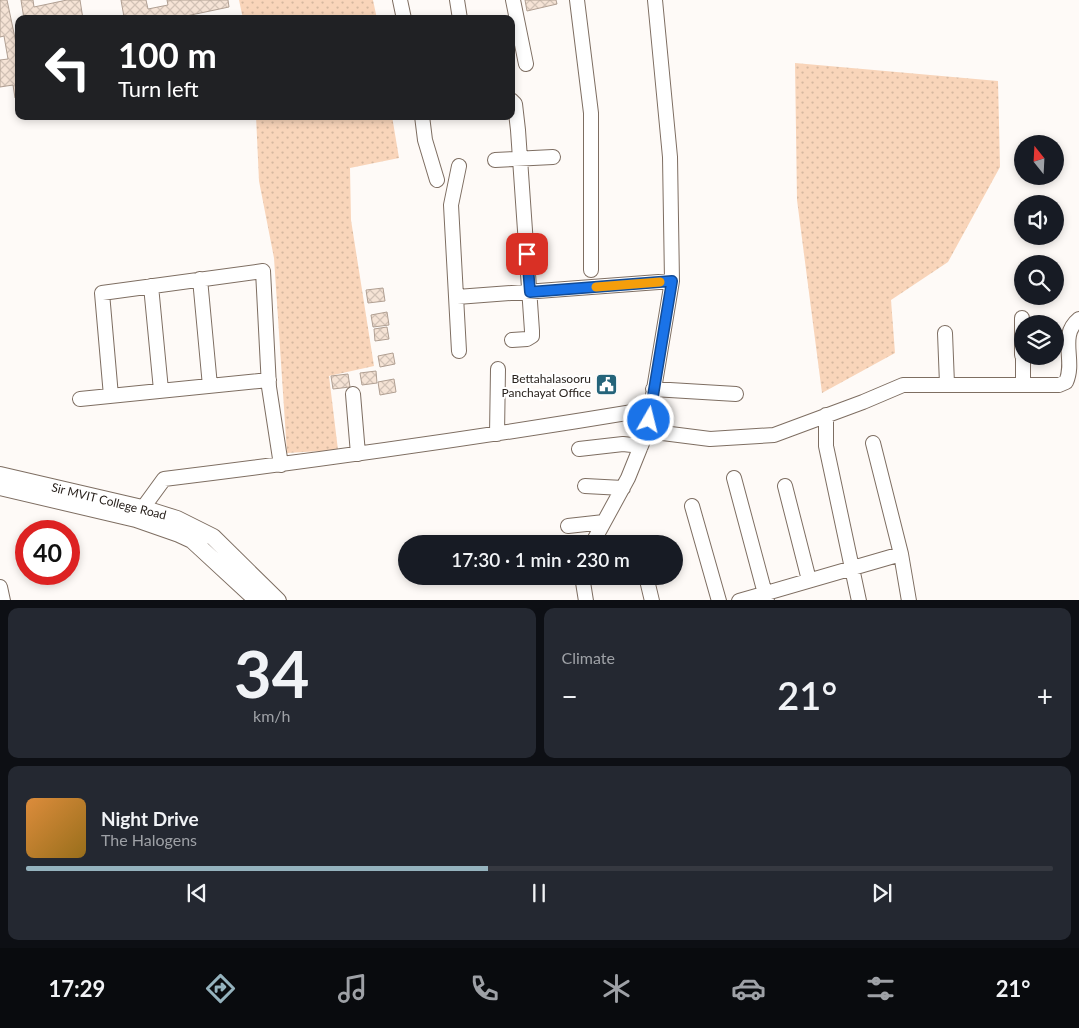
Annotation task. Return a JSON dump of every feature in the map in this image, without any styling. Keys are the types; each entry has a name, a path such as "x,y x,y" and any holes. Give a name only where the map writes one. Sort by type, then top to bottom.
{"main road":[{"name":"Sir MVIT College Road","path":"0,474 139,513 192,540 258,600"},
{"name":"Sir MVIT College Road","path":"0,487 177,519 213,537 278,600"}],"street":[{"path":"400,0 403,15"},
{"path":"457,0 459,15"},
{"path":"513,0 526,64"},
{"path":"577,0 591,113 591,270"},
{"path":"597,535 623,488 647,431 672,281 670,157 655,0"},
{"path":"512,340 527,339 532,336 515,104"},
{"path":"422,120 425,140 437,180"},
{"path":"495,160 553,157"},
{"path":"459,166 451,205 459,351"},
{"path":"111,396 102,293 263,271 269,380 281,465"},
{"path":"200,279 210,386"},
{"path":"457,297 672,281"},
{"path":"151,286 161,390"},
{"path":"647,431 710,439 774,435 903,385 1059,385 1066,382 1070,373 1069,332 1072,325 1079,319"},
{"path":"946,333 947,384"},
{"path":"1022,365 1023,384"},
{"path":"497,434 498,369"},
{"path":"80,399 269,380"},
{"path":"653,389 736,394"},
{"path":"353,394 358,454"},
{"path":"139,513 164,479 358,454 651,409"},
{"path":"826,415 826,446 859,600"},
{"path":"873,443 901,554 909,600"},
{"path":"579,449 622,444 641,446"},
{"path":"734,478 766,597"},
{"path":"585,486 623,488"},
{"path":"785,486 809,580"},
{"path":"692,506 719,600"},
{"path":"568,526 604,522"},
{"path":"739,600 766,597 809,580 901,554"},
{"path":"584,585 586,600"},
{"path":"648,585 652,600"},
{"path":"0,587 3,600"}],"shaded area":[{"path":"239,0 373,0 376,15 242,15"},
{"path":"795,63 998,81 1000,167 948,262 891,300 895,353 822,393 797,200"},
{"path":"256,120 393,120 399,158 350,168 351,220 374,366 329,376 338,450 287,453 274,258 259,181"}],"building":[{"path":"0,0 7,0 15,38 15,98 13,85 0,87 0,60 8,59 4,36 0,37"},
{"path":"21,0 33,0 34,7 67,0 80,0 82,15 23,15"},
{"path":"121,0 146,0 148,9 168,5 167,0 228,0 229,7 191,15 124,15"},
{"path":"525,0 556,0 557,4 527,11"},
{"path":"383,288 385,301 368,303 366,290"},
{"path":"387,312 389,325 373,327 371,315"},
{"path":"387,327 389,339 375,341 374,329"},
{"path":"393,353 395,364 380,367 378,356"},
{"path":"376,371 377,383 362,385 360,373"},
{"path":"348,374 350,387 333,389 331,376"},
{"path":"394,379 396,392 380,395 378,382"}],"slow traffic":[{"path":"596,287 660,282"}],"place":[{"name":"Bettahalasooru Panchayat Office","path":"607,385"}],"route":[{"path":"527,254 530,292 672,281 649,420"}]}
